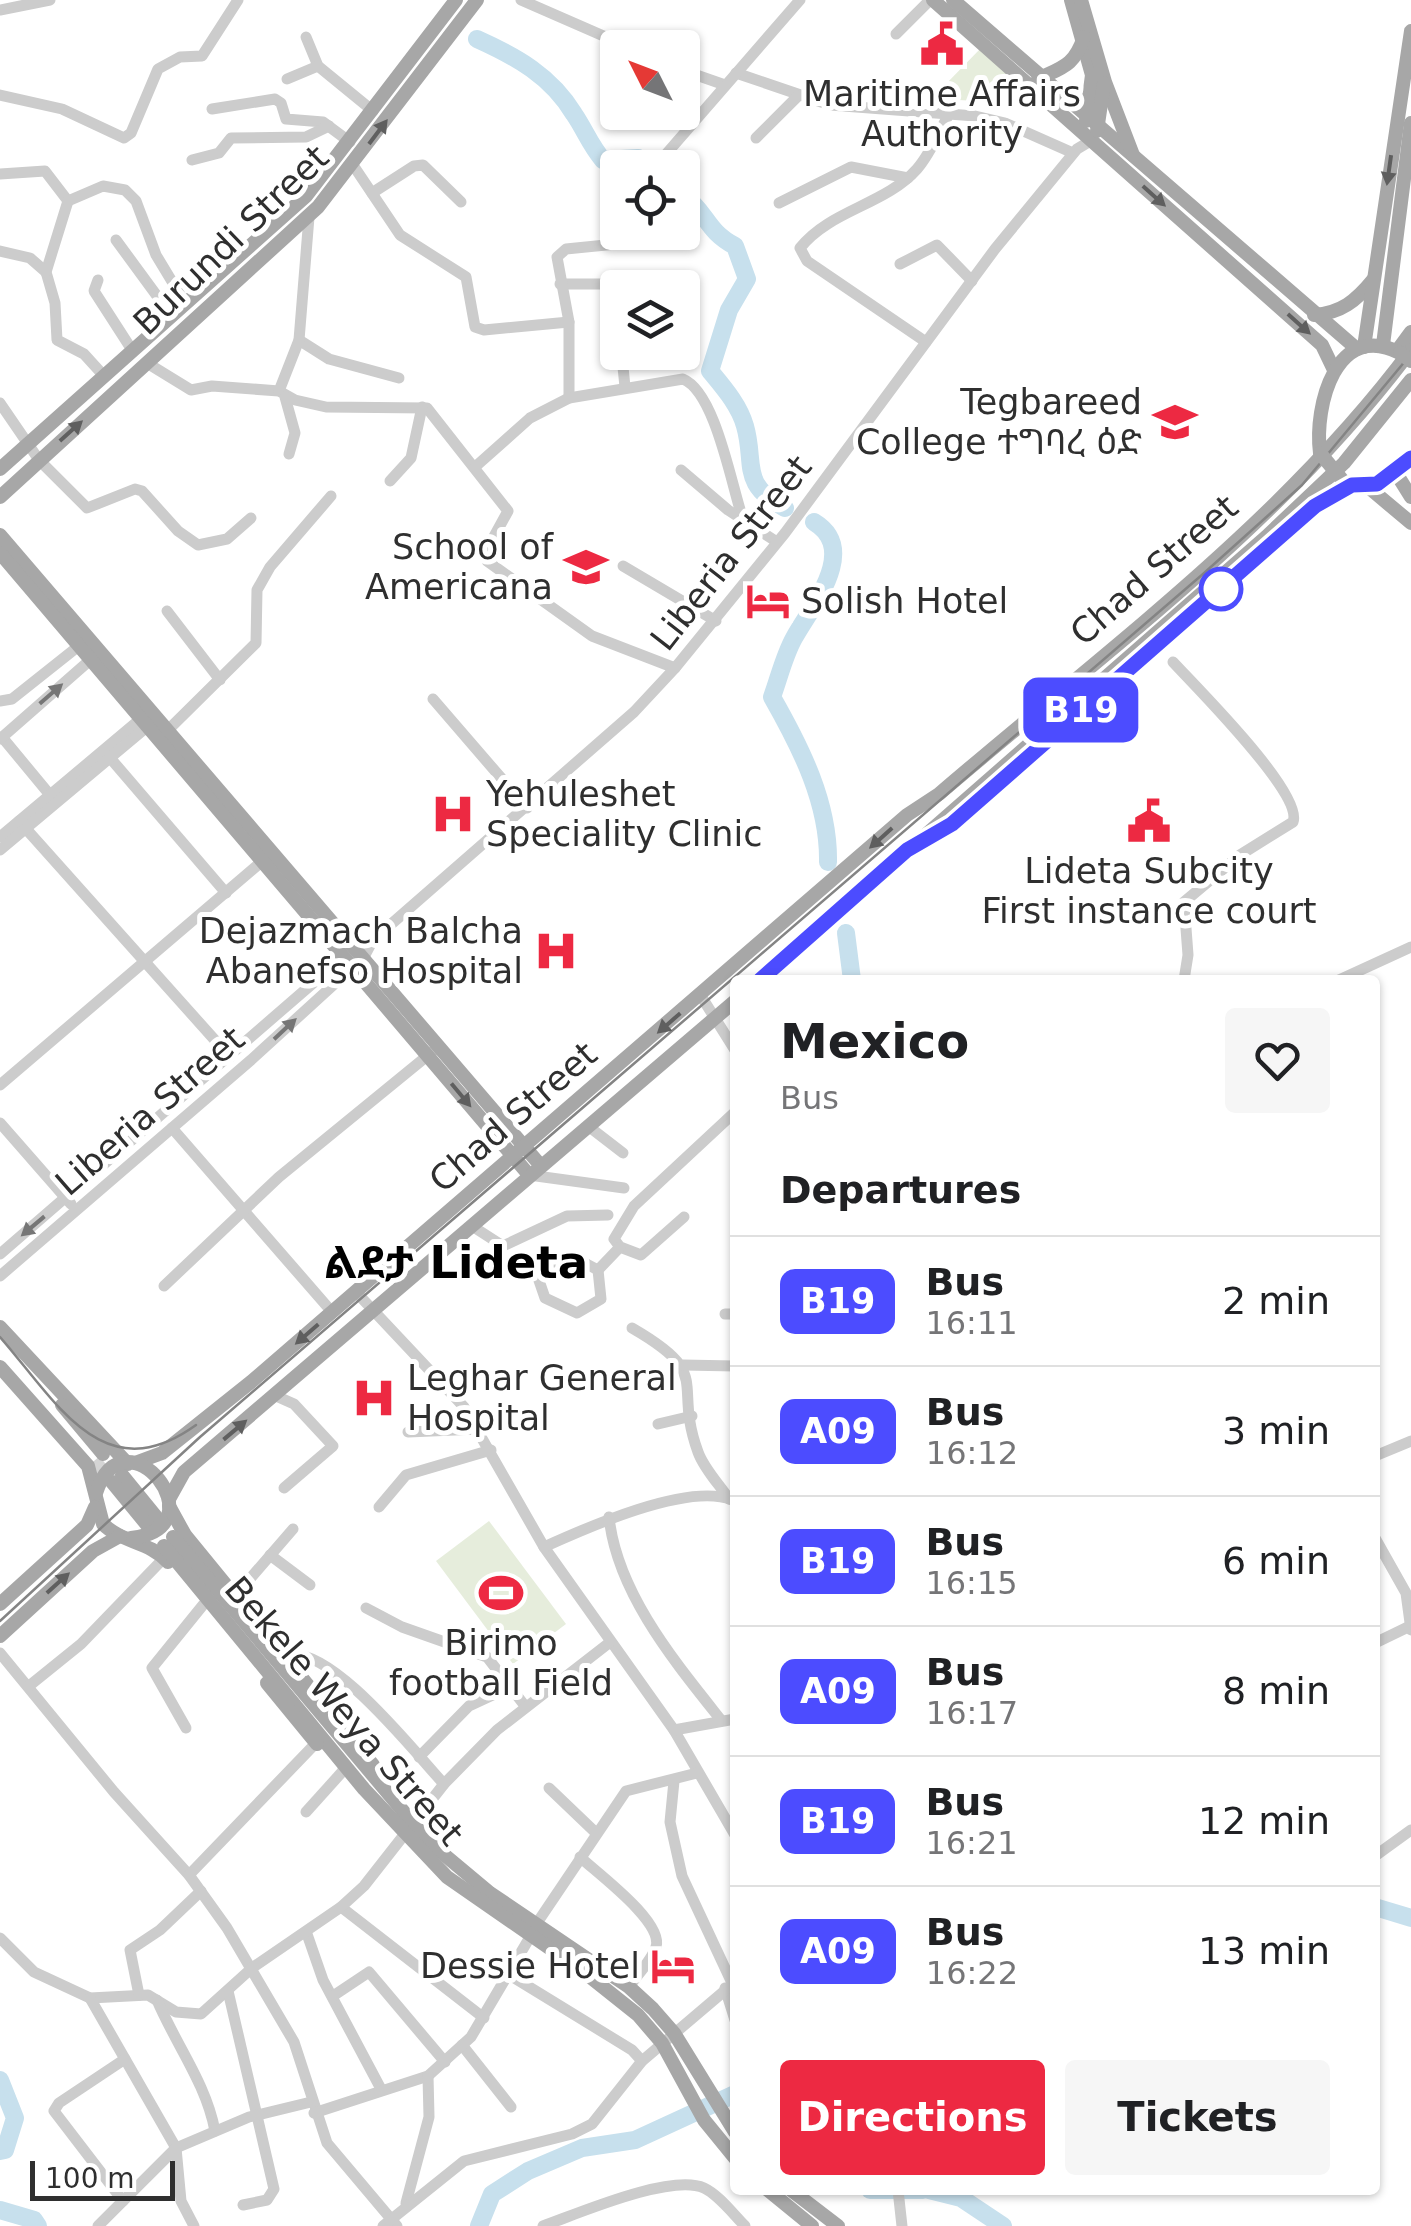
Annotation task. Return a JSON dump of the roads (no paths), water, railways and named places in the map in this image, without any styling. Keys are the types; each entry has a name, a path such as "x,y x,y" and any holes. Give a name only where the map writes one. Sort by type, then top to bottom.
{"main road":[{"name":"Burundi Street","path":"0,469 306,196 456,0"},
{"name":"Burundi Street","path":"0,498 313,212 478,0"},
{"path":"932,0 1090,129 1208,246 1322,344 1334,370"},
{"path":"953,0 1035,82"},
{"path":"1072,0 1092,75 1090,129"},
{"path":"1081,0 1104,82 1134,157"},
{"path":"1411,32 1406,102 1360,348 1334,370 1319,408 1319,448 1355,484 1411,523"},
{"path":"1035,82 1065,70 1077,57 1084,36"},
{"path":"1090,129 1104,82"},
{"path":"393,84 407,94"},
{"path":"1090,129 1134,157 1314,315 1360,348 1400,352 1411,122"},
{"path":"306,196 313,212"},
{"path":"1208,246 1220,232"},
{"path":"1314,315 1333,314 1355,301 1374,279"},
{"path":"210,282 222,297"},
{"name":"Chad Street","path":"921,804 939,794 1280,502 1367,407 1411,332"},
{"name":"Chad Street","path":"766,975 1266,538 1344,463 1411,380"},
{"name":"Chad Street","path":"124,1471 162,1453 332,1312 1293,480 1319,448"},
{"path":"1411,458 1396,473 1411,497"},
{"name":"Chad Street","path":"907,850 952,824 1315,506 1355,484 1396,473"},
{"path":"0,535 84,642"},
{"path":"0,553 96,655 537,1173"},
{"path":"149,718 168,730 268,856"},
{"name":"Chad Street","path":"169,1502 184,1472 730,1006"},
{"path":"0,1329 124,1471 153,1522"},
{"path":"0,1329 99,1458 0,1354"},
{"path":"0,1366 88,1466 103,1524 124,1537 167,1547 375,1776 407,1826"},
{"path":"0,1604 87,1525 109,1472 158,1475 185,1535 370,1757 375,1776"},
{"path":"0,1636 101,1545 156,1529 169,1502"},
{"path":"167,1547 204,1606 342,1772 364,1788"},
{"name":"Bekele Weya Street","path":"167,1547 364,1788 407,1826 447,1877 533,1930 668,2038 701,2114 730,2152"},
{"path":"533,1930 628,1987 730,2125"},
{"path":"774,2195 809,2225"},
{"path":"798,2195 838,2226"}],"street":[{"path":"0,10 50,0"},
{"path":"0,95 62,109 124,138 130,133 158,68 180,57 202,56 237,0"},
{"path":"521,0 600,34"},
{"path":"669,150 800,0"},
{"path":"896,34 932,0"},
{"path":"306,37 318,66 373,111"},
{"path":"287,80 318,66"},
{"path":"736,73 798,96 843,106 948,114 1005,123 1075,151"},
{"path":"700,76 725,85"},
{"path":"756,138 798,96"},
{"path":"212,109 274,99 281,103 286,119 329,126 350,142"},
{"path":"926,342 800,253 802,244 824,225 908,178 923,160 948,114"},
{"path":"192,160 219,153 231,138 306,138 329,126"},
{"name":"Liberia Street","path":"0,1254 374,940 634,712 716,621 778,542 972,280 1090,129"},
{"path":"353,164 400,235 466,277 472,321 480,330 569,322"},
{"path":"372,193 414,166 423,165 462,202"},
{"path":"779,203 851,166 908,178"},
{"path":"0,174 45,172 68,202"},
{"path":"46,272 68,202 103,186 125,190 136,201 156,255 185,304"},
{"path":"278,391 299,340 313,212"},
{"path":"116,240 171,315"},
{"path":"900,264 937,245 972,280"},
{"path":"569,398 569,322 560,284 561,251 600,247"},
{"path":"0,252 30,258 46,272 55,304 57,340 84,354 104,376"},
{"path":"98,280 94,291 132,350"},
{"path":"560,284 600,284"},
{"path":"299,340 329,359 399,378"},
{"path":"147,362 191,390 212,386 278,391 295,400 326,407 422,407 432,413 508,512 485,553 487,561 592,636 675,668"},
{"path":"623,370 625,387"},
{"path":"474,467 530,418 569,398 684,378 695,385 716,428 742,516"},
{"path":"278,391 293,414 295,433 289,454"},
{"path":"0,403 38,460 87,508 135,489 142,490 178,531 198,545 227,538 250,518"},
{"path":"390,481 411,458 422,407"},
{"path":"681,470 728,510 778,542"},
{"path":"168,730 256,643 258,627 253,601 270,567 331,496"},
{"path":"623,566 716,621"},
{"path":"167,611 220,680"},
{"path":"6,700 84,642"},
{"path":"50,794 1,738 96,655"},
{"path":"1173,662 1241,736 1291,799 1296,813 1293,822 1240,854 1184,902 1188,954 1185,975"},
{"path":"433,699 527,808"},
{"path":"0,837 22,824 149,718"},
{"path":"0,850 50,794 106,754"},
{"path":"106,754 226,893"},
{"path":"22,824 230,1058"},
{"path":"0,1085 268,856"},
{"path":"1350,975 1411,947"},
{"name":"Liberia Street","path":"0,1276 198,1106 354,957"},
{"path":"701,996 718,1016 730,1040"},
{"path":"164,1286 242,1210 434,1051"},
{"path":"187,1094 198,1106"},
{"path":"684,1216 641,1255 620,1247 614,1235 634,1206 730,1117"},
{"path":"0,1123 77,1210"},
{"path":"588,1126 623,1153"},
{"path":"172,1128 332,1312"},
{"path":"537,1173 624,1188"},
{"path":"472,1226 503,1246 568,1216 608,1214"},
{"path":"534,1266 545,1298 578,1313 600,1299 598,1270 620,1247"},
{"path":"480,1272 578,1260 598,1270"},
{"path":"355,1292 458,1399 544,1547 674,1730 730,1827"},
{"path":"632,1328 670,1350 683,1365 700,1455 730,1498"},
{"path":"683,1365 730,1366"},
{"path":"276,1396 294,1404 333,1446 284,1488"},
{"path":"658,1424 692,1416"},
{"path":"408,1432 478,1429"},
{"path":"1380,1454 1411,1440"},
{"path":"378,1507 406,1476 491,1450"},
{"path":"544,1547 609,1517 700,1498 730,1501"},
{"path":"609,1517 612,1542 638,1602 688,1678 730,1720"},
{"path":"235,1596 293,1529"},
{"path":"29,1686 81,1644 167,1547"},
{"path":"1380,1547 1406,1593 1410,1628 1380,1641"},
{"path":"270,1555 310,1586"},
{"path":"186,1728 152,1668 204,1606"},
{"path":"366,1608 402,1627 486,1657 525,1706"},
{"path":"0,1938 34,1972 90,1998 139,1994 189,2016 201,2014 252,1968 307,1934 341,1907 364,1886 407,1826 444,1784 525,1706 610,1643"},
{"path":"285,1656 302,1652 360,1693 444,1784"},
{"path":"0,1653 114,1792 190,1874 252,1968 294,2042 312,2108 328,2143 391,2224 405,2206 464,2162 582,2131 604,2114 642,2061 730,1986"},
{"path":"419,1757 469,1706 510,1687"},
{"path":"674,1730 730,1720"},
{"path":"190,1874 316,1742"},
{"path":"306,1812 342,1772"},
{"path":"98,2226 176,2148 257,2115 312,2108 428,2076 462,2046 484,2018 533,1930 626,1791 698,1773"},
{"path":"674,1780 670,1822 682,1876 730,1983"},
{"path":"549,1788 595,1832"},
{"path":"1380,1852 1411,1830"},
{"path":"580,1857 648,1919 657,1935 655,1950 628,1987"},
{"path":"139,1994 130,1950 160,1930 201,1891"},
{"path":"341,1907 484,2018"},
{"path":"307,1934 333,1996 381,2089"},
{"path":"333,1996 368,1972 445,2062"},
{"path":"508,1974 632,2050 642,2061"},
{"path":"228,1991 274,2189 267,2200 243,2206"},
{"path":"90,1998 176,2148 182,2201 194,2226"},
{"path":"157,2000 189,2068 208,2095 215,2131"},
{"path":"462,2046 511,2107"},
{"path":"123,2202 54,2112 59,2102 126,2058"},
{"path":"405,2206 430,2117 428,2076"},
{"path":"542,2226 619,2199 686,2184 709,2191 745,2226"},
{"path":"899,2195 901,2220"}],"waterway":[{"path":"477,39 544,78 565,101 600,156"},
{"path":"700,212 718,234 735,246 747,279 729,310 710,371 742,418 755,482 785,508"},
{"path":"814,522 827,534 833,548 832,563 820,595 790,645 772,697 803,756 818,797 828,862"},
{"path":"846,933 851,975"},
{"path":"1380,1909 1411,1918"},
{"path":"0,2080 15,2118 5,2150 0,2151"},
{"path":"479,2226 492,2194 528,2171 582,2148 635,2140 730,2096"},
{"path":"949,2195 961,2198 1003,2226"},
{"path":"0,2210 34,2220 38,2226"}],"tunnel":[{"path":"94,1461 112,1482"}],"tram line":[{"path":"737,975 1302,485 1411,354"},
{"path":"0,1621 200,1437 730,981"},
{"path":"0,1337 63,1411 108,1444 134,1449 163,1443 196,1425"}],"place":[{"name":"Maritime Affairs Authority","path":"942,44"},
{"name":"Tegbareed College ተግባረ ዕድ","path":"1175,422"},
{"name":"School of Americana","path":"586,567"},
{"name":"Solish Hotel","path":"768,601"},
{"name":"Yehuleshet Speciality Clinic","path":"453,814"},
{"name":"Lideta Subcity First instance court","path":"1149,821"},
{"name":"Dejazmach Balcha Abanefso Hospital","path":"556,951"},
{"name":"Leghar General Hospital","path":"374,1398"},
{"name":"Birimo football Field","path":"501,1593"},
{"name":"Dessie Hotel","path":"673,1966"}],"district":[{"name":"ልደታ Lideta","path":"456,1262"}]}
